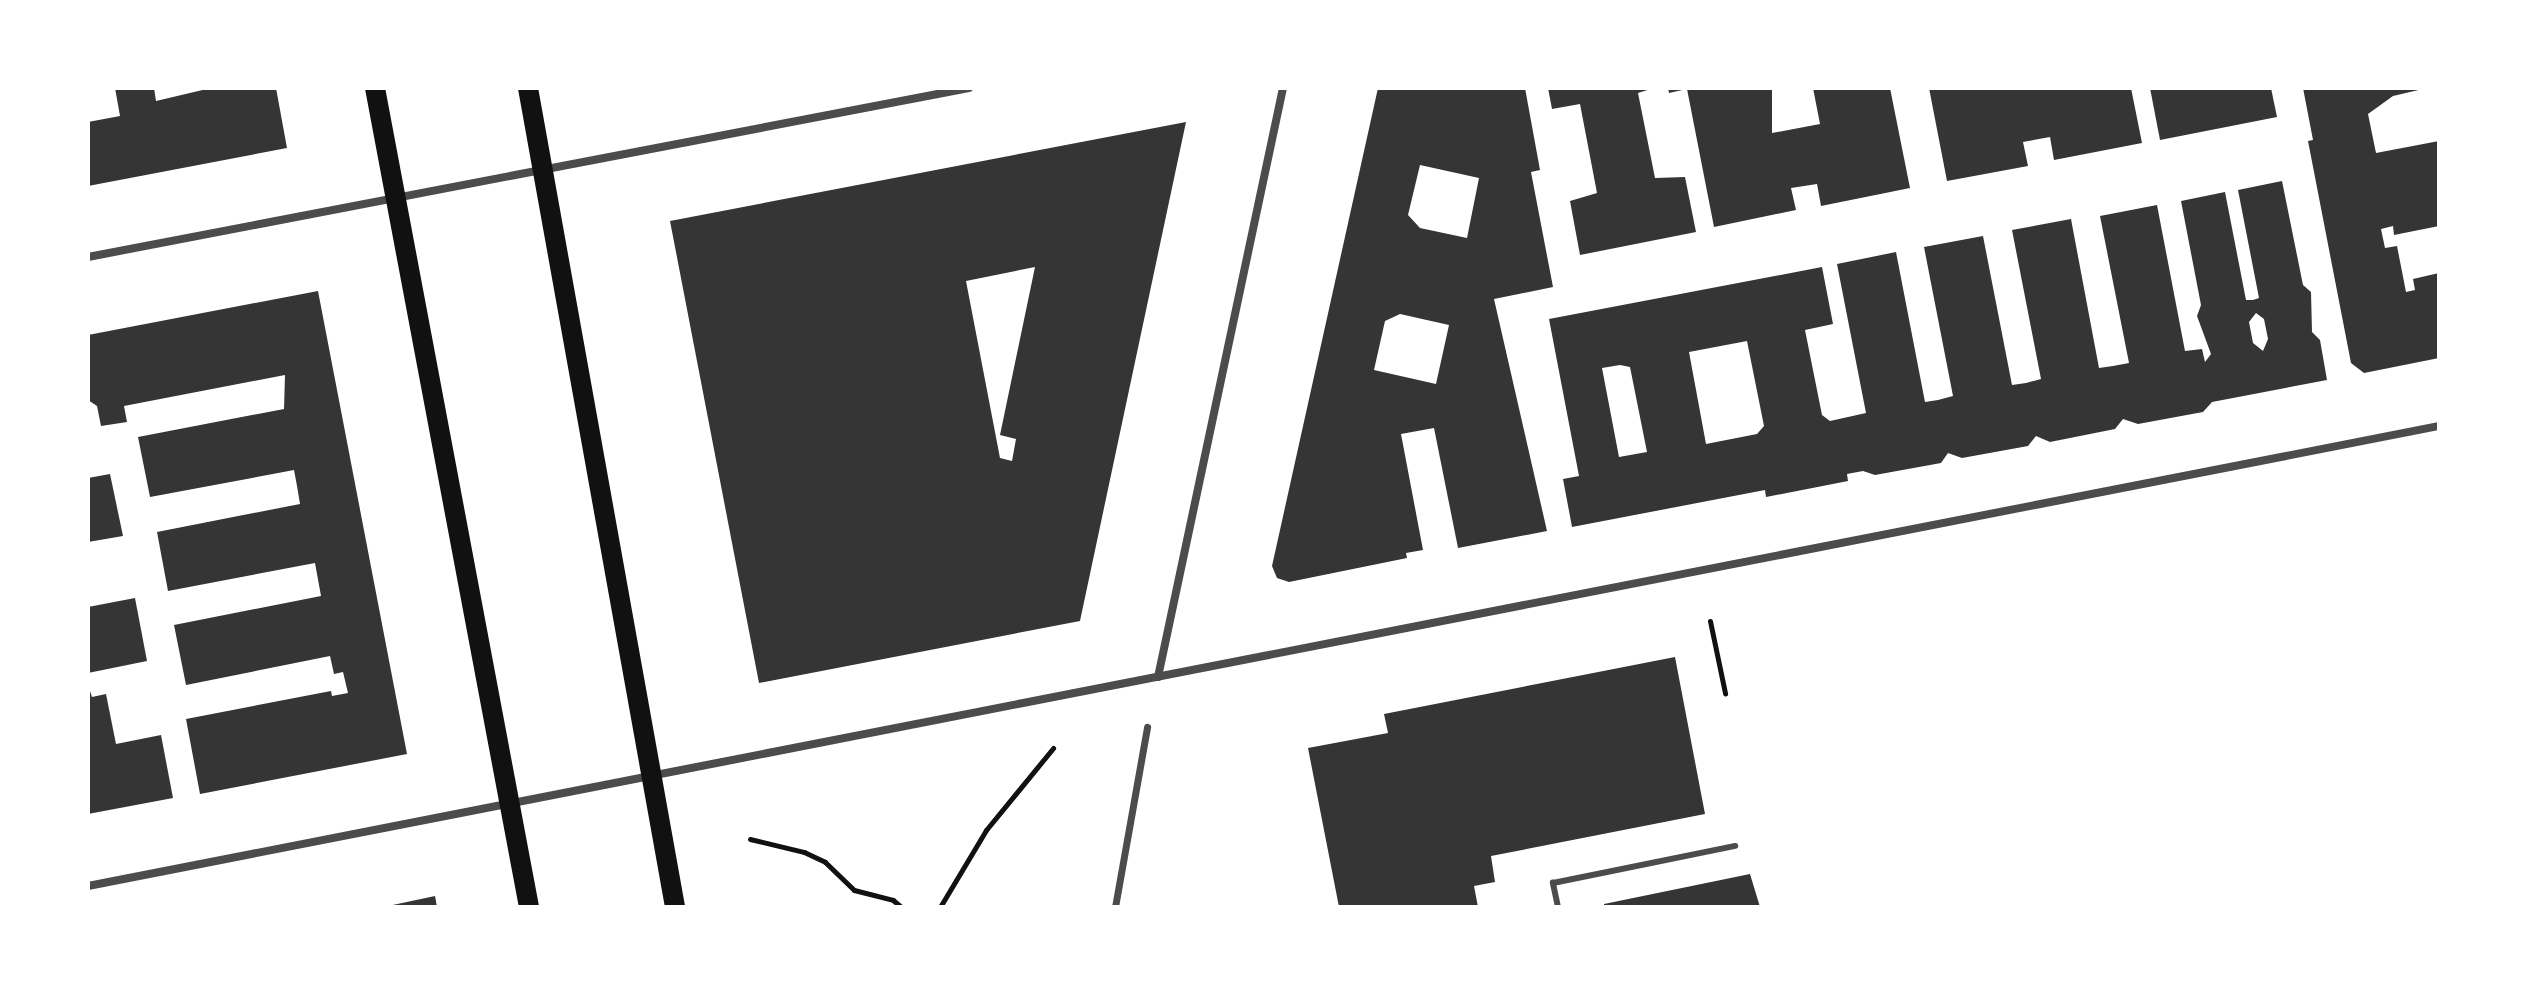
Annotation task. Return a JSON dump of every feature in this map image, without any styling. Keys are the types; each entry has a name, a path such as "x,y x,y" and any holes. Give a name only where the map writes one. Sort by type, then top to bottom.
{"main road":[{"path":"375,88 529,907"},
{"path":"528,88 675,907"}],"street":[{"path":"88,257 969,88"},
{"path":"1158,677 1283,88"},
{"path":"88,886 508,803 650,779 2439,426"},
{"path":"1115,907 1147,727"}],"lane":[{"path":"1558,907 1553,883 1735,846"}],"path":[{"path":"1710,621 1725,693"},
{"path":"940,907 986,830 1053,748"},
{"path":"750,839 804,852 825,862 854,890 893,900 901,907"}],"building":[{"path":"115,88 154,88 156,101 211,88 276,88 287,148 88,186 88,122 120,116"},
{"path":"1378,88 1525,88 1540,170 1531,172 1553,287 1494,299 1547,531 1458,548 1434,428 1401,434 1423,550 1406,553 1407,558 1289,582 1277,578 1272,566","holes":["1420,165 1479,178 1467,238 1420,228 1408,215","1400,314 1449,325 1436,384 1374,370 1385,321"]},
{"path":"1548,88 1654,88 1638,93 1655,178 1685,177 1696,232 1580,255 1570,201 1597,193 1580,104 1552,109"},
{"path":"1668,88 1772,88 1772,133 1820,124 1813,88 1890,88 1910,188 1821,206 1817,184 1791,188 1796,210 1714,227 1687,89 1669,93"},
{"path":"1929,88 2131,88 2142,143 2054,160 2050,137 2023,142 2028,166 1947,181"},
{"path":"2150,88 2271,88 2277,117 2160,140"},
{"path":"2303,88 2427,88 2393,96 2368,114 2376,153 2439,141 2439,226 2394,235 2393,226 2381,229 2385,248 2397,246 2406,292 2415,290 2413,279 2439,273 2439,358 2364,373 2351,363 2308,141 2313,140"},
{"path":"1186,122 1080,621 759,683 670,221","holes":["1035,267 1000,435 1016,439 1012,461 1000,458 966,281"]},
{"path":"2282,181 2303,285 2311,292 2312,332 2320,340 2327,380 2212,402 2203,412 2138,424 2123,419 2115,429 2050,442 2036,436 2028,446 1962,458 1948,453 1941,463 1875,475 1863,471 1847,474 1848,481 1766,497 1765,490 1572,527 1563,479 1579,476 1549,319 1822,267 1833,324 1805,330 1822,415 1830,421 1866,413 1837,264 1896,252 1925,402 1938,400 1953,396 1924,247 1983,236 2012,385 2026,383 2041,379 2012,230 2071,219 2099,368 2113,366 2129,363 2100,216 2157,205 2185,351 2202,349 2205,362 2211,354 2197,316 2201,305 2181,201 2225,192 2246,300 2253,300 2259,298 2238,190","holes":["2256,313 2264,319 2268,339 2263,351 2253,343 2249,322","1747,341 1764,426 1757,434 1706,444 1689,352","1630,367 1647,452 1619,457 1602,368"]},
{"path":"318,291 407,754 200,794 186,719 331,691 332,696 348,693 343,672 334,674 330,656 186,685 174,625 321,596 315,563 168,591 157,532 300,504 294,470 150,497 138,437 284,409 285,375 124,406 127,422 101,426 97,406 88,400 88,335"},
{"path":"110,474 123,536 88,542 88,478"},
{"path":"135,598 147,661 88,673 88,607"},
{"path":"1675,657 1705,814 1491,856 1495,882 1474,886 1478,907 1339,907 1308,748 1388,733 1384,714"},
{"path":"88,685 92,697 106,694 116,744 161,735 173,798 88,814"},
{"path":"1750,874 1760,907 1604,907 1604,904"},
{"path":"435,896 437,907 388,907 388,906"}]}
